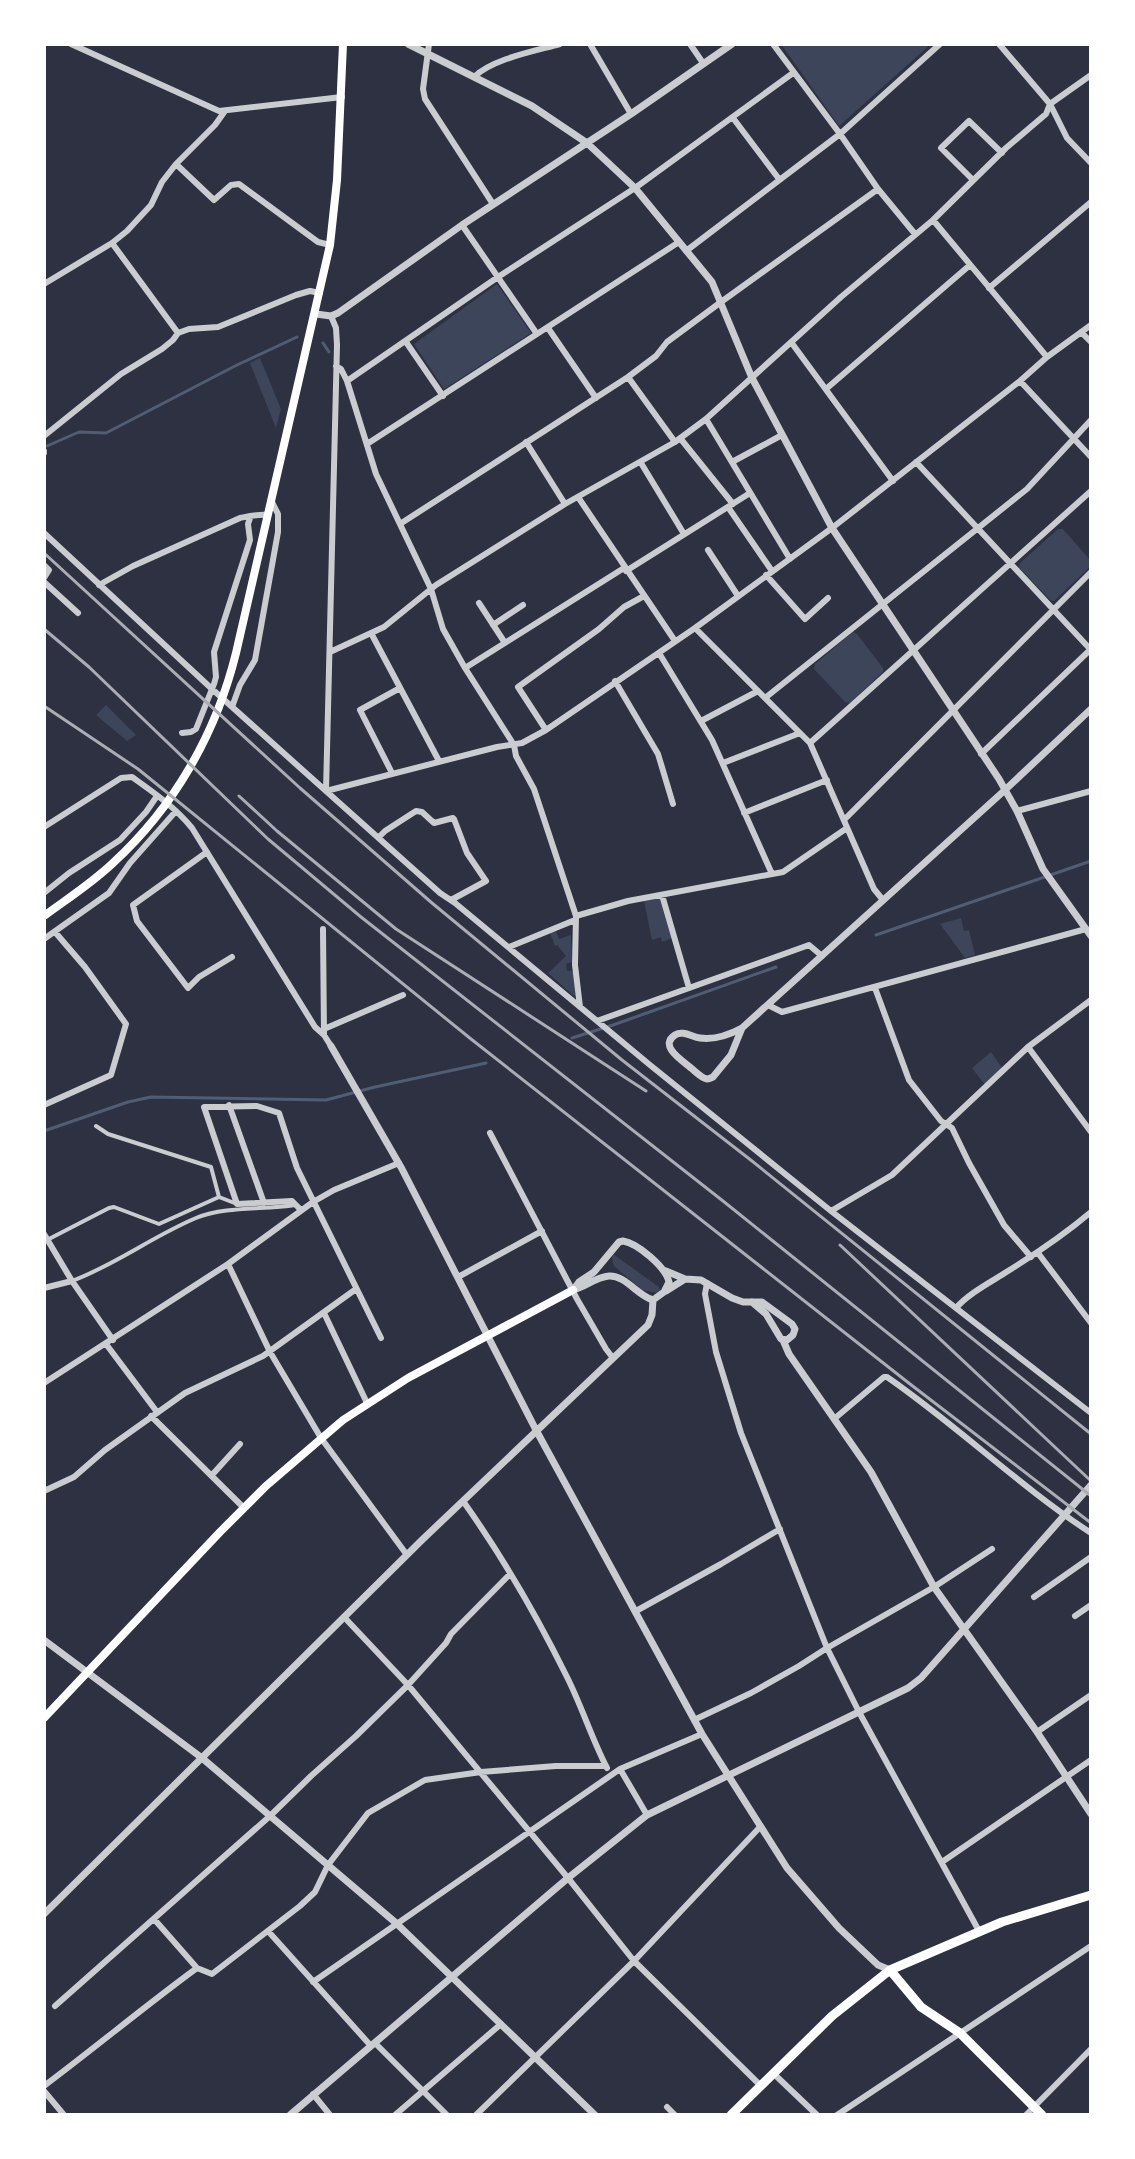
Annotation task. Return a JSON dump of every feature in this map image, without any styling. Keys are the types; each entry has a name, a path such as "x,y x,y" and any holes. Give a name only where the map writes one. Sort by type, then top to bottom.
{"main road":[{"path":"44,916 95,879 149,826 196,758 224,696 330,245 336,194 343,44"},
{"path":"44,1718 244,1508 321,1438 367,1403 408,1378 573,1290"},
{"path":"731,2115 832,2016 890,1970 979,1931 1091,1895"},
{"path":"890,1970 921,2007 960,2033 1042,2115"}],"street":[{"path":"71,44 209,108 225,111 342,97"},
{"path":"408,44 532,106 587,143 635,188 712,282 752,378 832,528 1005,790 1043,869 1088,932 782,1012 768,1005"},
{"path":"429,44 423,89 425,99 493,204"},
{"path":"474,77 482,69 560,44"},
{"path":"590,44 631,114"},
{"path":"690,44 703,63"},
{"path":"316,314 331,316 338,313 462,225 732,44"},
{"path":"773,44 878,189 915,234"},
{"path":"686,251 840,134 940,44"},
{"path":"999,44 1050,104 1067,138 1091,163"},
{"path":"347,381 635,188 793,73"},
{"path":"330,652 396,618 431,589 565,504 641,463 706,419 841,297 933,220 1046,114 1050,104 1091,75"},
{"path":"44,284 112,243 143,215 176,164 225,111"},
{"path":"733,118 779,179"},
{"path":"973,180 941,148 969,121 1002,153"},
{"path":"176,164 214,200 231,185 239,184 318,242 330,245"},
{"path":"400,524 628,377 656,356 667,342 878,189"},
{"path":"989,288 1091,202"},
{"path":"933,220 1047,357"},
{"path":"462,225 537,334"},
{"path":"367,444 679,242"},
{"path":"112,243 178,333"},
{"path":"826,389 970,265"},
{"path":"44,436 121,374 162,349 178,333 218,327 296,295 310,291 320,293"},
{"path":"326,791 337,332 331,316"},
{"path":"326,791 514,745 546,730 695,628 832,528 1091,325"},
{"path":"548,328 596,398"},
{"path":"1081,332 1091,342"},
{"path":"406,342 443,396"},
{"path":"791,342 893,481"},
{"path":"336,366 347,381 376,474 431,589 443,629 514,745 516,756 534,789 575,918 575,965 580,1007"},
{"path":"628,377 730,505 769,573 805,619 828,598"},
{"path":"1020,381 1091,457"},
{"path":"706,419 790,559"},
{"path":"765,698 1027,489 1091,420"},
{"path":"732,462 782,435"},
{"path":"526,442 565,504"},
{"path":"916,462 1091,649 981,754"},
{"path":"641,463 684,534"},
{"path":"810,743 1091,491"},
{"path":"465,668 750,493"},
{"path":"578,497 675,641"},
{"path":"232,707 240,685 255,660 278,532 278,514 271,500"},
{"path":"99,585 133,566 240,518 268,515"},
{"path":"182,733 196,729 216,677 214,652 250,540 250,518"},
{"path":"44,533 212,689 440,893 831,1211 1091,1413"},
{"path":"708,550 738,596"},
{"path":"44,565 49,570 44,580 78,613"},
{"path":"844,820 1091,572"},
{"path":"546,730 518,687 599,629 624,607 644,596"},
{"path":"479,603 505,643"},
{"path":"493,625 523,605"},
{"path":"695,628 810,743 874,889 883,900"},
{"path":"371,633 439,761"},
{"path":"659,653 723,763 772,874"},
{"path":"615,681 658,754 673,804"},
{"path":"392,773 360,710 400,688"},
{"path":"701,721 758,691"},
{"path":"742,1028 731,1055 710,1079 703,1077 672,1052 670,1046 672,1038 680,1033 704,1038 723,1036 742,1028 1091,709"},
{"path":"723,763 800,733"},
{"path":"44,827 121,778 132,777 176,811 192,828 315,1027 324,1032"},
{"path":"744,813 827,780"},
{"path":"1017,811 1091,791"},
{"path":"44,893 120,840 157,796"},
{"path":"44,939 109,893 130,863 176,811"},
{"path":"379,837 416,811 422,812 431,822 453,818 474,865 486,881 451,900"},
{"path":"509,947 575,918 628,901 783,872 847,828"},
{"path":"207,852 133,905 137,921 188,988 199,977 232,957"},
{"path":"662,895 689,988"},
{"path":"323,929 324,1032 399,1163 536,1430 694,1720 760,1827 787,1868 839,1928 878,1965 890,1970"},
{"path":"44,1105 111,1075 126,1024 55,932"},
{"path":"598,1022 809,945 822,956"},
{"path":"875,988 909,1080 941,1121 952,1128 1004,1225 1035,1255 1091,1323"},
{"path":"324,1032 403,995"},
{"path":"831,1211 892,1175 1028,1047 1091,1000"},
{"path":"1028,1047 1091,1132"},
{"path":"229,1105 264,1203"},
{"path":"237,1204 204,1107 257,1106 279,1113 313,1202 381,1338"},
{"path":"96,1126 108,1134 207,1165 214,1171 219,1197"},
{"path":"490,1133 573,1290 613,1358"},
{"path":"44,1288 87,1276 195,1218 228,1212 299,1207 399,1163"},
{"path":"219,1197 237,1204 292,1201 299,1207"},
{"path":"219,1197 159,1224 114,1207 109,1208 46,1237 154,1414 244,1508"},
{"path":"228,1212 229,1202"},
{"path":"44,1383 228,1264 299,1207"},
{"path":"956,1308 1072,1229 1091,1212"},
{"path":"458,1277 542,1231"},
{"path":"573,1290 594,1272 619,1242 628,1241 666,1271 685,1279"},
{"path":"608,1257 607,1263 617,1277 653,1300"},
{"path":"228,1264 270,1352 321,1438 407,1555"},
{"path":"664,1292 669,1282 666,1271"},
{"path":"573,1290 605,1276 617,1277"},
{"path":"653,1300 685,1279 695,1278 732,1298 752,1302 766,1314 787,1352 871,1472 934,1587 1091,1814"},
{"path":"707,1283 705,1294 716,1352 741,1433 827,1648 979,1931"},
{"path":"44,1491 74,1477 105,1450 185,1393 270,1352 356,1289"},
{"path":"44,1914 407,1555 648,1325 653,1300"},
{"path":"752,1302 762,1302 792,1324 795,1332 783,1340"},
{"path":"324,1313 367,1403"},
{"path":"834,1419 887,1377 1049,1505 1091,1533"},
{"path":"212,1475 240,1444"},
{"path":"290,2115 568,1878 647,1815 908,1688 921,1678 1091,1485"},
{"path":"463,1501 490,1539 569,1681 612,1774"},
{"path":"636,1611 780,1529"},
{"path":"694,1720 799,1666 934,1587 992,1549"},
{"path":"1034,1597 1091,1557"},
{"path":"55,2006 270,1816 408,1685 451,1634 510,1574"},
{"path":"1075,1616 1091,1605"},
{"path":"344,1617 408,1685 634,1961 760,2085"},
{"path":"44,1640 202,1758 396,1923 595,2115"},
{"path":"1037,1732 1091,1695"},
{"path":"313,1982 612,1774 702,1734"},
{"path":"942,1862 1091,1760"},
{"path":"154,1919 197,1968 212,1974 315,1892 328,1865 368,1813 389,1799 425,1780 556,1766 606,1766"},
{"path":"620,1769 647,1815"},
{"path":"476,2115 634,1961 760,1827"},
{"path":"268,1931 373,2044 447,2115"},
{"path":"837,2115 1091,1946"},
{"path":"64,2115 44,2088 197,1968"},
{"path":"395,2115 501,2024"},
{"path":"1026,2115 1091,2049"},
{"path":"773,2073 817,2115"},
{"path":"313,2094 330,2115"},
{"path":"667,2107 675,2115"}],"shaded area":[{"path":"781,44 931,44 839,126"},
{"path":"497,284 531,333 444,389 414,344"},
{"path":"260,358 281,409 276,428 250,363"},
{"path":"1058,529 1063,529 1091,561 1091,566 1054,601 1019,567"},
{"path":"853,632 883,672 850,703 845,702 814,669 815,664"},
{"path":"106,705 136,735 127,741 96,715"},
{"path":"660,897 673,938 662,942 661,937 652,940 644,901"},
{"path":"961,918 964,931 969,930 975,955 965,958 940,924"},
{"path":"556,931 559,939 571,935 572,962 566,964 567,971 573,971 574,996 548,973 566,956 555,946 550,933"},
{"path":"991,1052 1002,1068 985,1085 972,1068"},
{"path":"613,1254 659,1287 660,1291 642,1290 614,1266"}],"waterway":[{"path":"47,446 79,432 106,433 297,337"},
{"path":"323,343 329,352"},
{"path":"876,935 1091,861"},
{"path":"572,1038 776,967"},
{"path":"44,1131 151,1097 326,1100 486,1063"}],"railway":[{"path":"44,553 300,788 432,903 622,1060 1091,1434"},
{"path":"44,629 89,667 268,839 361,917 723,1201 1091,1496"},
{"path":"44,706 138,769 471,1039 1091,1523"},
{"path":"239,796 396,929 646,1091"},
{"path":"840,1245 1091,1481"}]}
